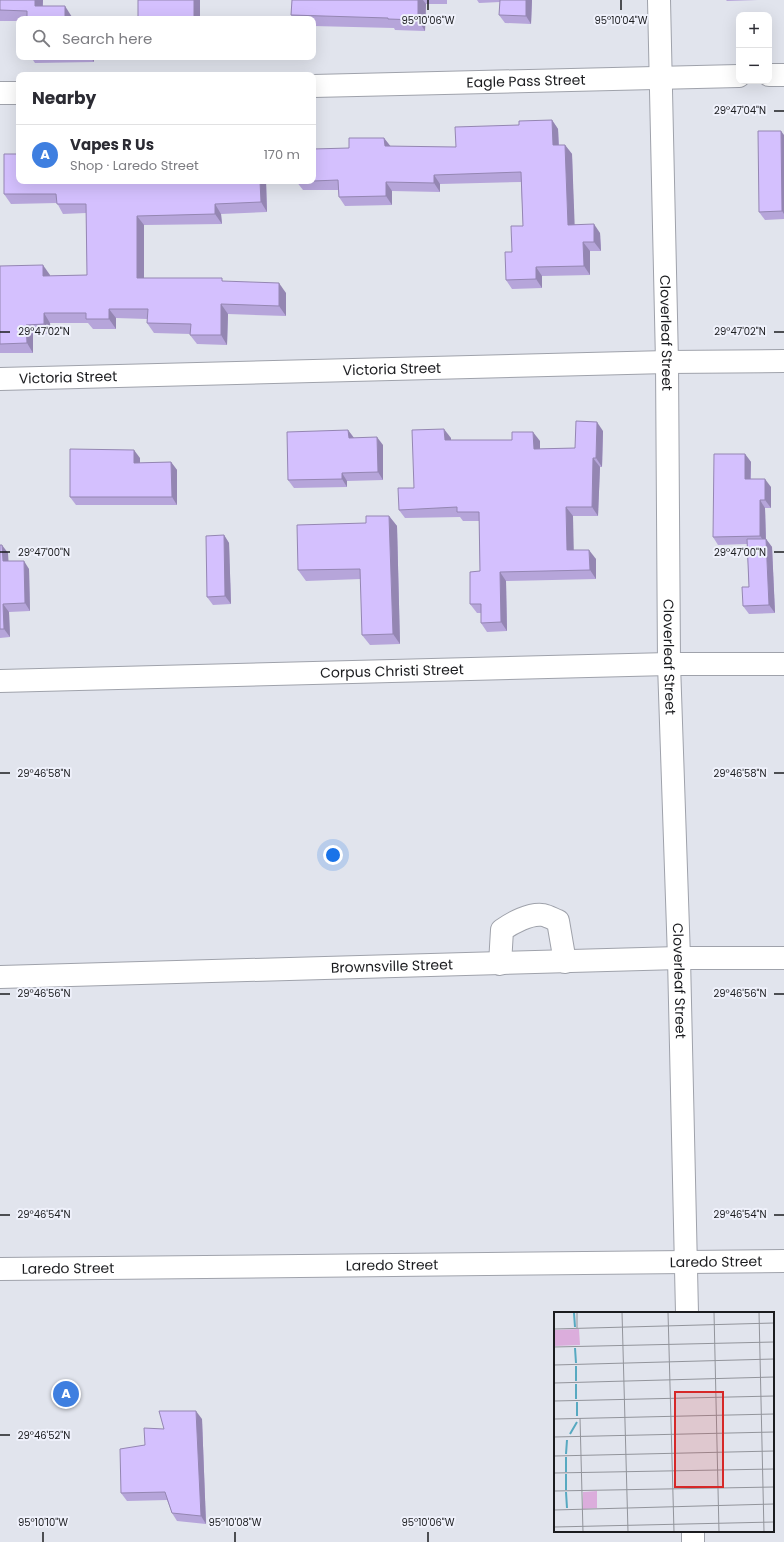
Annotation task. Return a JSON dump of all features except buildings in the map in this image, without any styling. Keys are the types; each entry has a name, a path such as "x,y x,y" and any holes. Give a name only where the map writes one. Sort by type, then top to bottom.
{"street":[{"name":"Cloverleaf Street","path":"659,0 667,362 669,664 679,958 687,1312"},
{"path":"772,75 784,75"},
{"name":"Eagle Pass Street","path":"316,86 736,76"},
{"path":"0,93 16,93"},
{"name":"Victoria Street","path":"0,379 667,362 784,361"},
{"name":"Corpus Christi Street","path":"0,681 669,664 784,664"},
{"path":"500,964 502,930 511,923 524,918 542,915 558,921 565,962"},
{"name":"Brownsville Street","path":"0,977 679,958 784,958"},
{"name":"Laredo Street","path":"0,1269 784,1261"},
{"path":"692,1532 693,1542"}],"place":[{"name":"Vapes R Us","path":"66,1394"}]}
